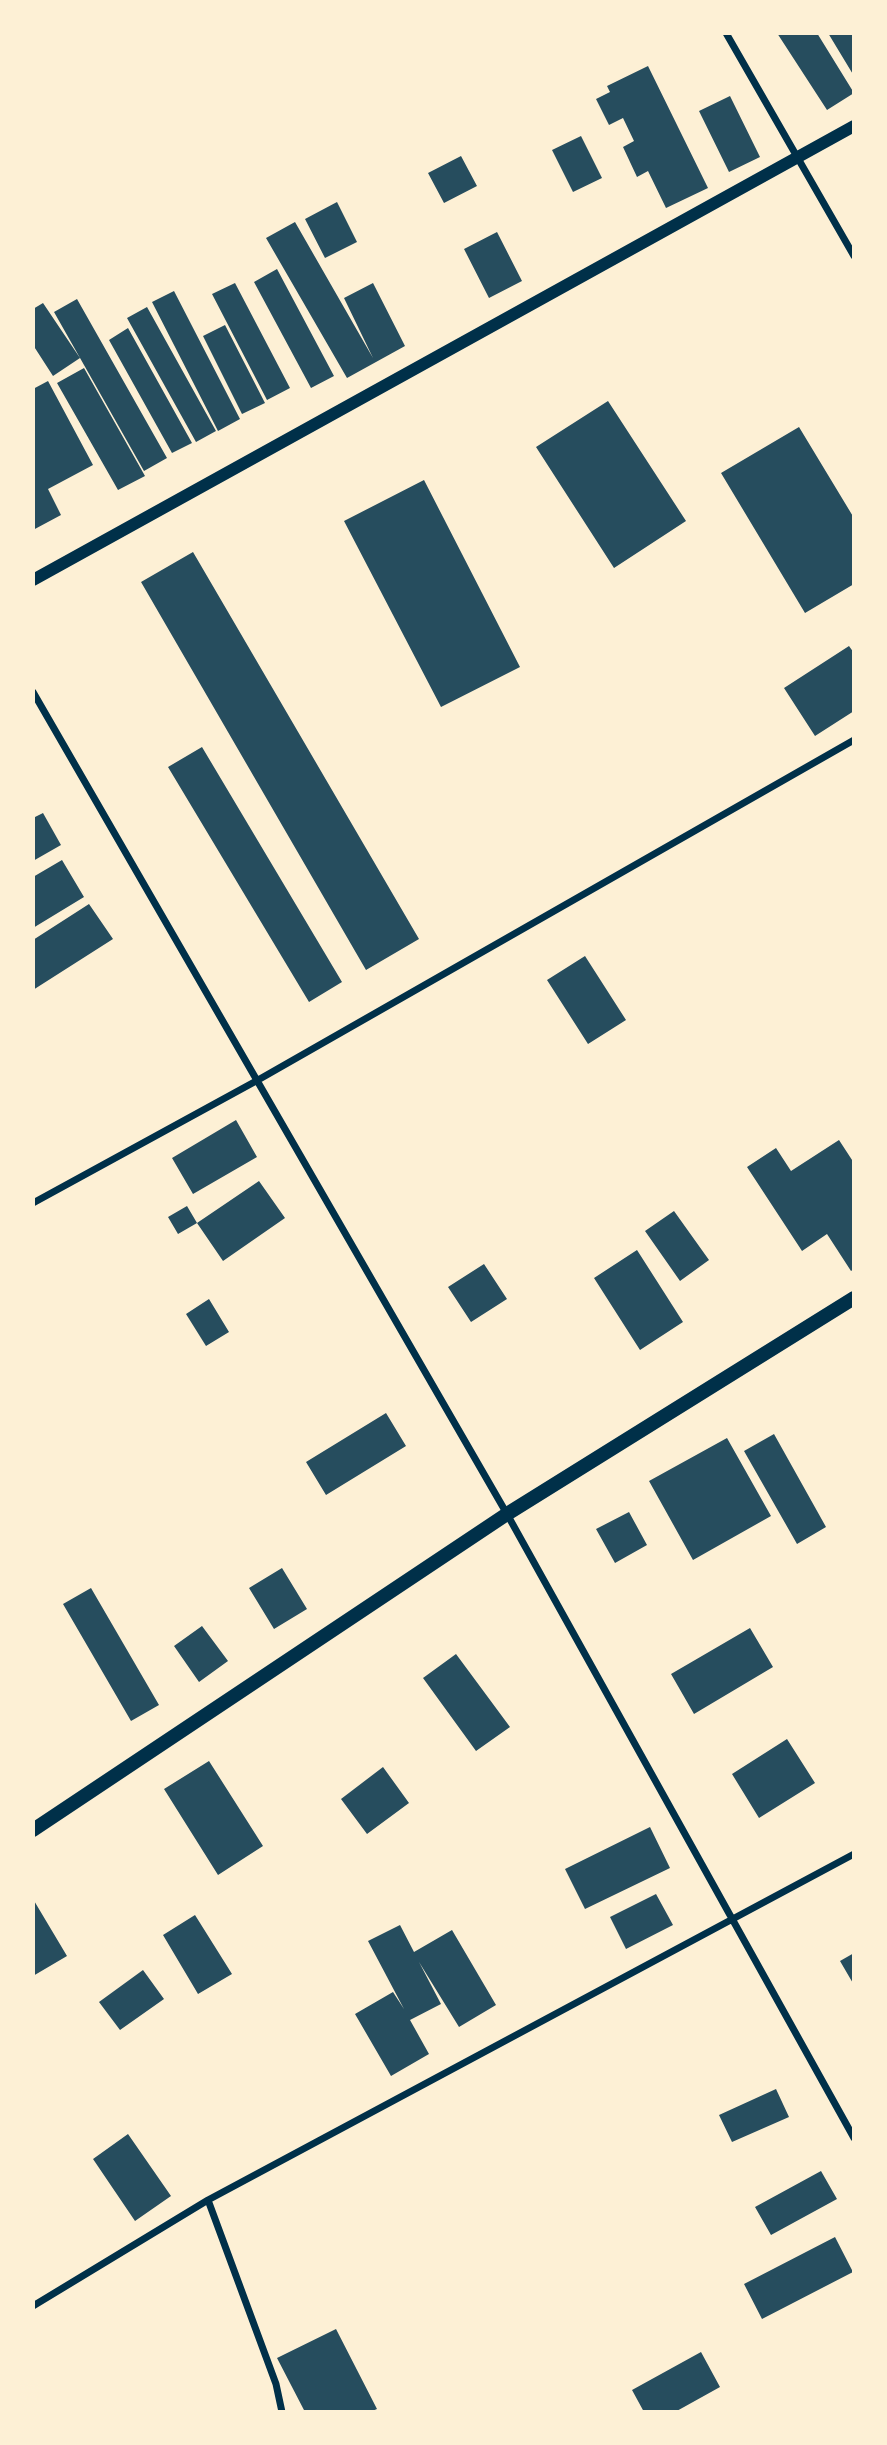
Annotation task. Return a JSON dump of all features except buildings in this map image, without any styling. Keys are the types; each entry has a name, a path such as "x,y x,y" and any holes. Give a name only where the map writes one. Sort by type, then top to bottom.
{"main road":[{"path":"33,1830 508,1514 854,1298"}],"street":[{"path":"726,33 854,256"},
{"path":"33,580 854,126"},
{"path":"33,692 508,1514 854,2137"},
{"path":"33,1203 258,1080 854,740"},
{"path":"33,2306 208,2200 854,1854"},
{"path":"208,2200 276,2384 282,2412"}]}
